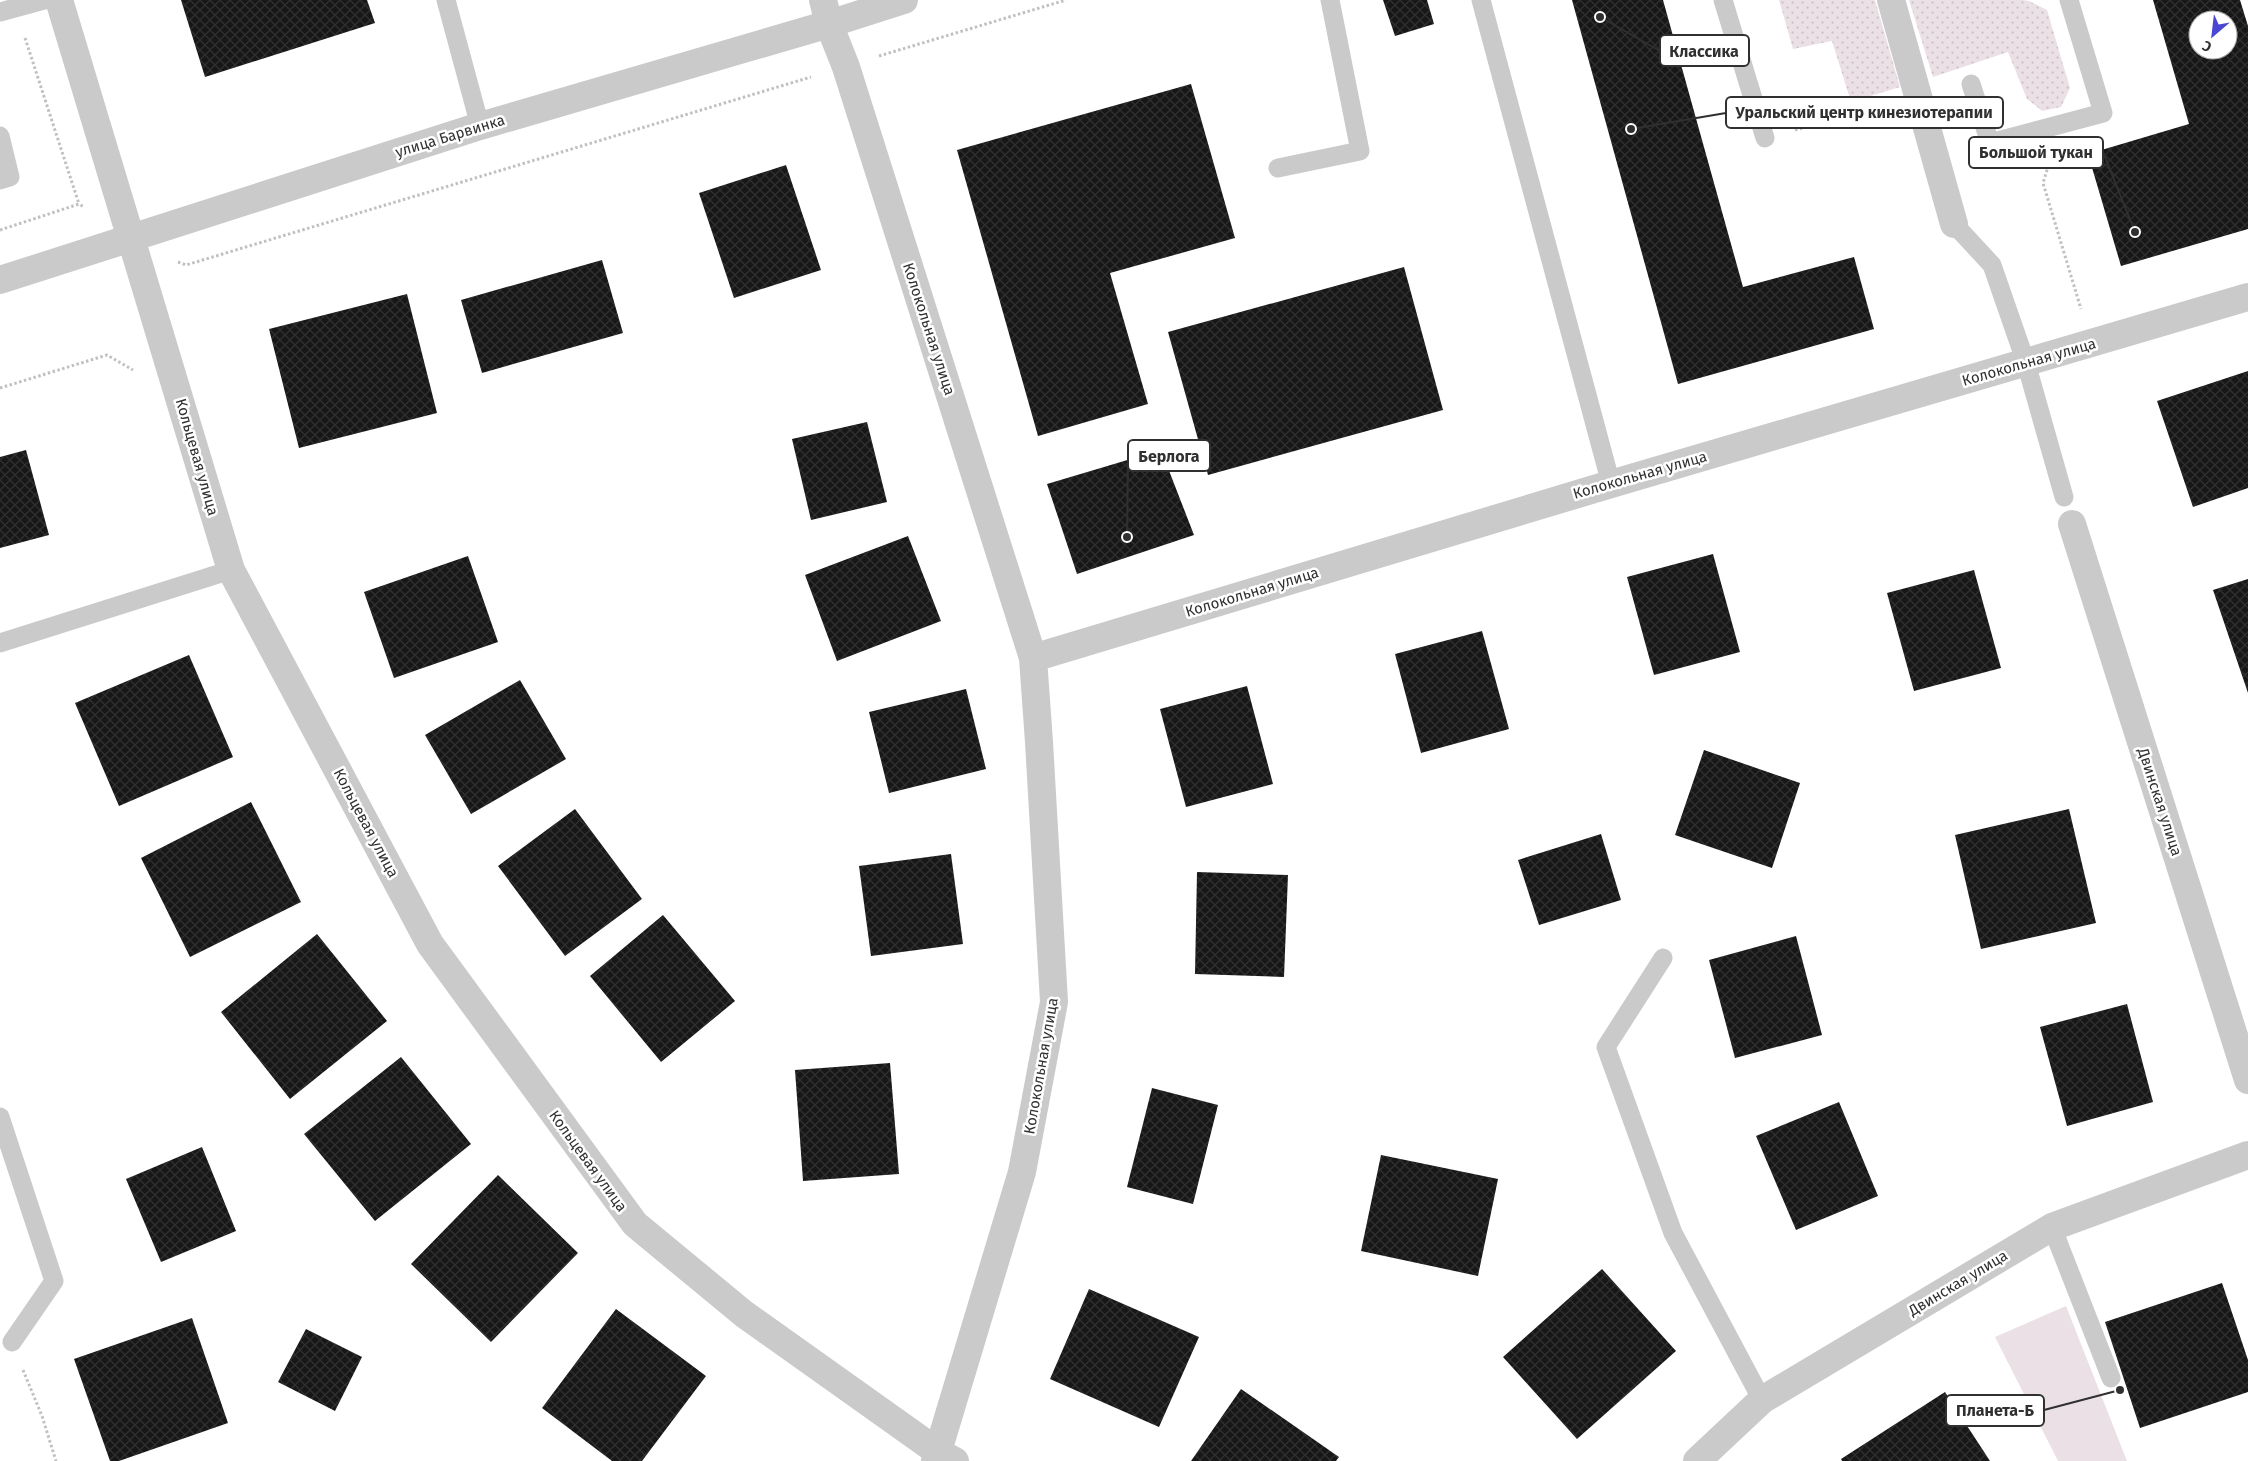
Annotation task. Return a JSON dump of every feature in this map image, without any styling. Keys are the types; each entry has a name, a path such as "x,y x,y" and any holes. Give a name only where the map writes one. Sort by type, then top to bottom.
{"street":[{"name":"Кольцевая улица","path":"59,0 132,238 230,570 430,944 634,1224 744,1314 943,1458"},
{"name":"улица Барвинка","path":"0,280 480,126 826,12 904,0"},
{"path":"1891,0 1954,224"},
{"name":"Колокольная улица","path":"826,12 846,67 1034,658 1054,1002 1022,1172 943,1458"},
{"name":"Колокольная улица","path":"1034,658 1611,484 2248,297"},
{"name":"Двинская улица","path":"2072,524 2248,1080"},
{"name":"Двинская улица","path":"1697,1461 1762,1400 2052,1227 2248,1155"}],"lane":[{"path":"8,10 44,0"},
{"path":"446,0 480,126"},
{"path":"1278,168 1360,151 1330,0"},
{"path":"1481,0 1611,484"},
{"path":"1723,0 1765,138"},
{"path":"1971,84 1990,143 2103,113 2069,0"},
{"path":"0,136 10,177 0,180"},
{"path":"1954,224 1992,265 2026,363 2064,497"},
{"path":"0,642 230,570"},
{"path":"1663,958 1606,1048 1673,1233 1762,1400"},
{"path":"0,1117 54,1281 12,1342"},
{"path":"2052,1227 2111,1378"}],"path":[{"path":"132,238 186,265 1066,0"},
{"path":"8,10 79,204"},
{"path":"1765,138 1918,97"},
{"path":"2060,124 2043,183 2082,312"},
{"path":"0,388 107,356 136,371"},
{"path":"12,1342 42,1416 56,1461"}],"shaded area":[{"path":"1779,0 1875,0 1900,87 1851,102 1832,41 1793,49"},
{"path":"1909,0 2022,0 2029,1 2047,10 2070,88 2061,107 2042,111 2027,99 2008,52 1933,77"},
{"path":"2066,1306 2127,1461 2058,1461 1995,1337"}],"building":[{"path":"181,0 367,0 375,23 205,77"},
{"path":"1383,0 1427,0 1434,24 1395,36"},
{"path":"1572,0 1663,0 1743,287 1854,257 1874,329 1678,384"},
{"path":"2153,0 2240,0 2248,26 2248,229 2121,266 2088,154 2189,124"},
{"path":"1191,84 1235,238 1110,273 1148,404 1038,436 957,150"},
{"path":"786,165 821,270 734,298 699,193"},
{"path":"602,260 623,333 482,373 461,300"},
{"path":"1404,267 1443,410 1208,475 1168,332"},
{"path":"407,294 437,413 299,448 269,329"},
{"path":"2248,371 2248,488 2193,507 2157,401"},
{"path":"867,422 887,502 811,520 792,439"},
{"path":"26,450 49,535 0,548 0,457"},
{"path":"1161,450 1194,535 1077,574 1047,484"},
{"path":"908,536 941,621 837,661 805,575"},
{"path":"1713,554 1740,652 1654,675 1627,577"},
{"path":"468,556 498,642 394,678 364,592"},
{"path":"1974,570 2001,668 1914,691 1887,593"},
{"path":"2248,579 2248,693 2213,590"},
{"path":"1482,631 1509,729 1421,753 1395,654"},
{"path":"189,655 233,757 119,806 75,703"},
{"path":"520,680 566,759 471,814 425,735"},
{"path":"1247,686 1273,784 1186,807 1160,709"},
{"path":"966,689 986,769 889,793 869,712"},
{"path":"1704,750 1800,783 1772,868 1675,835"},
{"path":"251,802 301,902 190,957 141,858"},
{"path":"575,809 642,899 565,956 498,866"},
{"path":"2069,809 2096,923 1981,949 1955,835"},
{"path":"1601,834 1621,900 1539,925 1518,860"},
{"path":"951,854 963,944 871,956 859,866"},
{"path":"1197,872 1288,875 1284,977 1195,974"},
{"path":"663,915 735,1001 661,1062 590,976"},
{"path":"317,934 387,1021 290,1099 221,1012"},
{"path":"1796,936 1822,1035 1735,1058 1709,960"},
{"path":"2127,1004 2153,1102 2067,1126 2040,1027"},
{"path":"401,1057 471,1144 375,1221 304,1134"},
{"path":"890,1063 899,1174 803,1181 795,1070"},
{"path":"1152,1088 1218,1105 1193,1204 1127,1187"},
{"path":"1839,1102 1878,1196 1796,1230 1756,1136"},
{"path":"202,1147 236,1231 161,1262 126,1179"},
{"path":"1381,1155 1498,1179 1478,1276 1361,1251"},
{"path":"498,1175 578,1253 491,1342 411,1264"},
{"path":"1602,1269 1676,1351 1577,1439 1503,1357"},
{"path":"2222,1283 2248,1360 2248,1392 2140,1428 2105,1322"},
{"path":"1089,1289 1199,1337 1159,1427 1050,1379"},
{"path":"616,1309 706,1376 642,1461 612,1461 542,1408"},
{"path":"192,1318 228,1423 119,1461 110,1461 74,1359"},
{"path":"306,1329 362,1357 335,1411 278,1382"},
{"path":"1241,1389 1339,1457 1336,1461 1191,1461"},
{"path":"1945,1392 1990,1461 1842,1461 1841,1459"}],"place":[{"name":"Классика","path":"1600,17"},
{"name":"Уральский центр кинезиотерапии","path":"1631,129"},
{"name":"Большой тукан","path":"2135,232"},
{"name":"Берлога","path":"1127,537"},
{"name":"Планета-Б","path":"2120,1390"}]}
